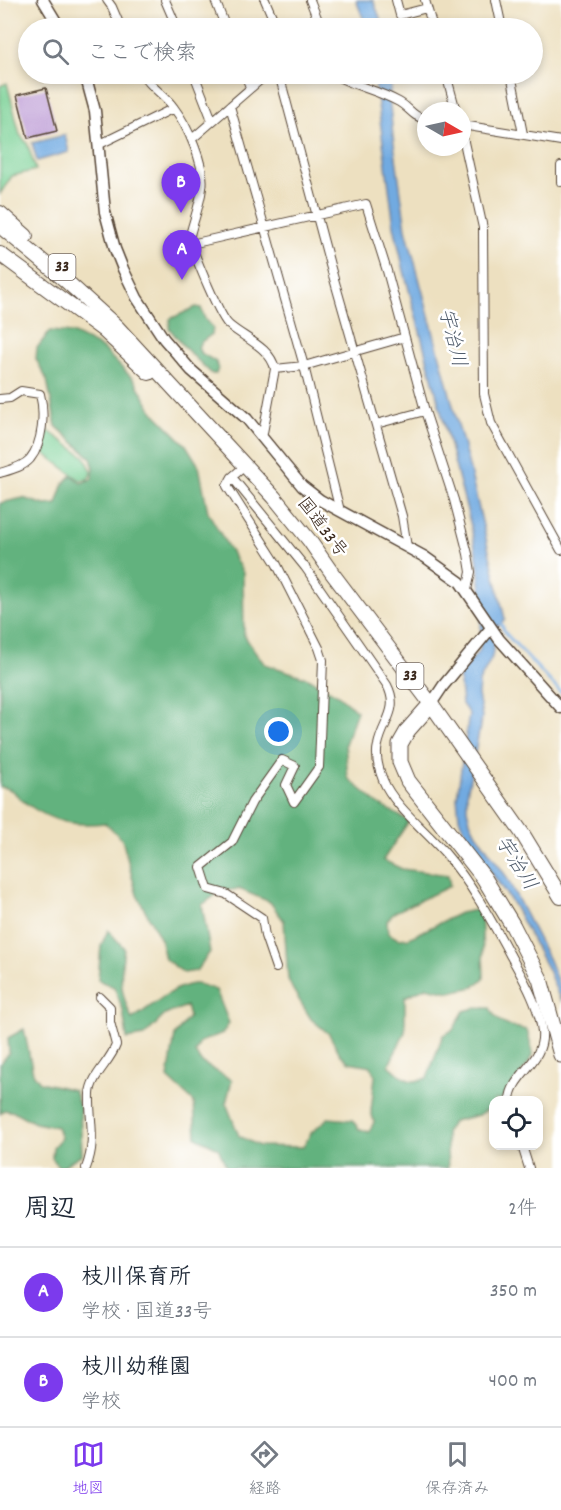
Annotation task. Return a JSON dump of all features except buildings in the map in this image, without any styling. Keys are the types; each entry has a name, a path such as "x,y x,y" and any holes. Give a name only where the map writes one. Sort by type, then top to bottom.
{"highway":[{"name":"33","path":"0,213 73,276 117,327"},
{"name":"国道33号","path":"0,226 117,327 274,497 309,540 431,704 522,833 561,897"},
{"name":"33","path":"0,254 102,329 246,465"},
{"path":"431,704 408,730 400,744 400,762 408,781 484,878 513,926 540,979 561,1055"}],"street":[{"path":"43,0 54,18"},
{"path":"106,0 116,18"},
{"path":"165,0 173,18"},
{"path":"215,0 222,18"},
{"path":"265,0 273,18"},
{"path":"309,0 317,18"},
{"path":"396,0 400,15 426,4"},
{"path":"496,0 500,18"},
{"path":"88,84 93,103 107,221 123,269 137,298 165,339 191,370 247,419 302,486 320,500 440,566 467,590 490,628 561,708"},
{"path":"149,84 168,98 185,123 192,139 202,172 203,186 189,239 226,323 254,343 274,362 275,369 262,438"},
{"path":"198,84 212,120"},
{"path":"192,139 254,84"},
{"path":"282,84 354,352 402,516 407,547"},
{"path":"358,84 400,102 417,117"},
{"path":"449,84 454,102"},
{"path":"513,84 524,134"},
{"path":"230,105 304,366 340,511"},
{"path":"98,145 174,108"},
{"path":"471,126 561,141"},
{"path":"467,156 483,228 484,394 491,423 561,549"},
{"path":"561,166 561,182"},
{"path":"191,244 366,204 387,271 425,411 454,500 471,572 467,590"},
{"path":"275,369 304,366 405,337"},
{"path":"0,399 10,398 21,391 40,394 43,407 39,442 30,460 0,473"},
{"path":"376,424 425,411"},
{"path":"246,465 232,477 227,486 276,563 323,660 319,766 294,802 286,785 295,766 282,760 252,802 232,842 201,867 208,889 225,894 262,918 265,936 276,968"},
{"path":"232,477 305,567 392,693 393,704 377,752 378,766 384,782 391,794 446,854 478,898 523,978 542,1031 542,1045 535,1059 516,1084 512,1096"},
{"path":"431,704 490,628"},
{"path":"86,1168 93,1147 90,1093 116,1045 110,1022 110,1007 100,997"},
{"path":"523,1150 529,1168"}],"green space":[{"path":"7,83 20,135 27,143 36,170 12,176 0,194 0,86"},
{"path":"196,307 201,308 205,319 213,328 212,334 200,343 198,348 201,353 216,362 218,368 216,374 212,374 186,349 169,328 170,319"},
{"path":"50,331 72,333 102,348 135,381 153,412 186,445 199,466 208,512 243,573 244,635 257,655 265,664 308,678 338,695 357,711 345,744 348,778 378,804 409,821 383,860 402,869 448,875 450,886 395,912 387,921 388,933 398,939 409,938 460,913 481,909 484,978 474,987 450,992 426,987 405,997 405,1032 389,1065 410,1081 427,1078 443,1035 453,1030 464,1011 475,1008 490,1008 501,1022 527,1030 533,1053 528,1064 504,1096 489,1096 489,1109 479,1115 454,1121 446,1131 448,1168 227,1168 218,1148 196,1137 194,1102 168,1078 175,1035 189,1017 186,1006 165,1015 144,1036 127,1039 123,1010 114,987 98,980 101,946 108,930 124,948 122,984 132,1019 176,989 199,984 216,990 229,1023 223,1033 200,1042 195,1053 202,1063 232,1080 226,1103 239,1136 259,1146 303,1147 311,1133 328,1118 352,1120 359,1129 369,1132 374,1122 371,1111 375,1076 371,1066 349,1062 340,1054 329,1034 311,1019 293,990 288,979 284,921 270,902 239,889 221,891 202,905 210,952 196,971 184,973 165,959 160,938 137,895 122,839 105,823 83,824 55,819 27,804 12,791 0,787 0,503 23,498 45,505 57,504 64,483 72,475 81,483 92,479 94,469 91,458 56,426 47,380 36,359 37,348"},
{"path":"47,430 85,457 92,472 88,479 80,480 41,451"},
{"path":"24,1029 33,1073 40,1082 74,1090 80,1108 82,1154 60,1168 52,1158 53,1147 61,1138 57,1127 35,1123 15,1112 4,1110 0,1114 0,1064 9,1053 8,1038"}],"water":[{"path":"356,0 373,0 380,18 363,18"},
{"name":"宇治川","path":"375,84 391,84 389,96 393,136 406,229 468,462 505,619 497,627 492,657 479,682 478,695 482,716 467,794 467,809 476,833 506,876 549,960 561,990 561,1002 548,970 513,904 470,841 459,818 457,797 469,714 462,704 459,674 480,650 482,598 470,522 394,226"},
{"path":"65,135 69,152 37,161 32,143"}],"waterway":[{"path":"500,622 506,634 561,693"}],"place":[{"name":"枝川幼稚園","path":"181,213"},
{"name":"枝川保育所","path":"182,280"}]}
